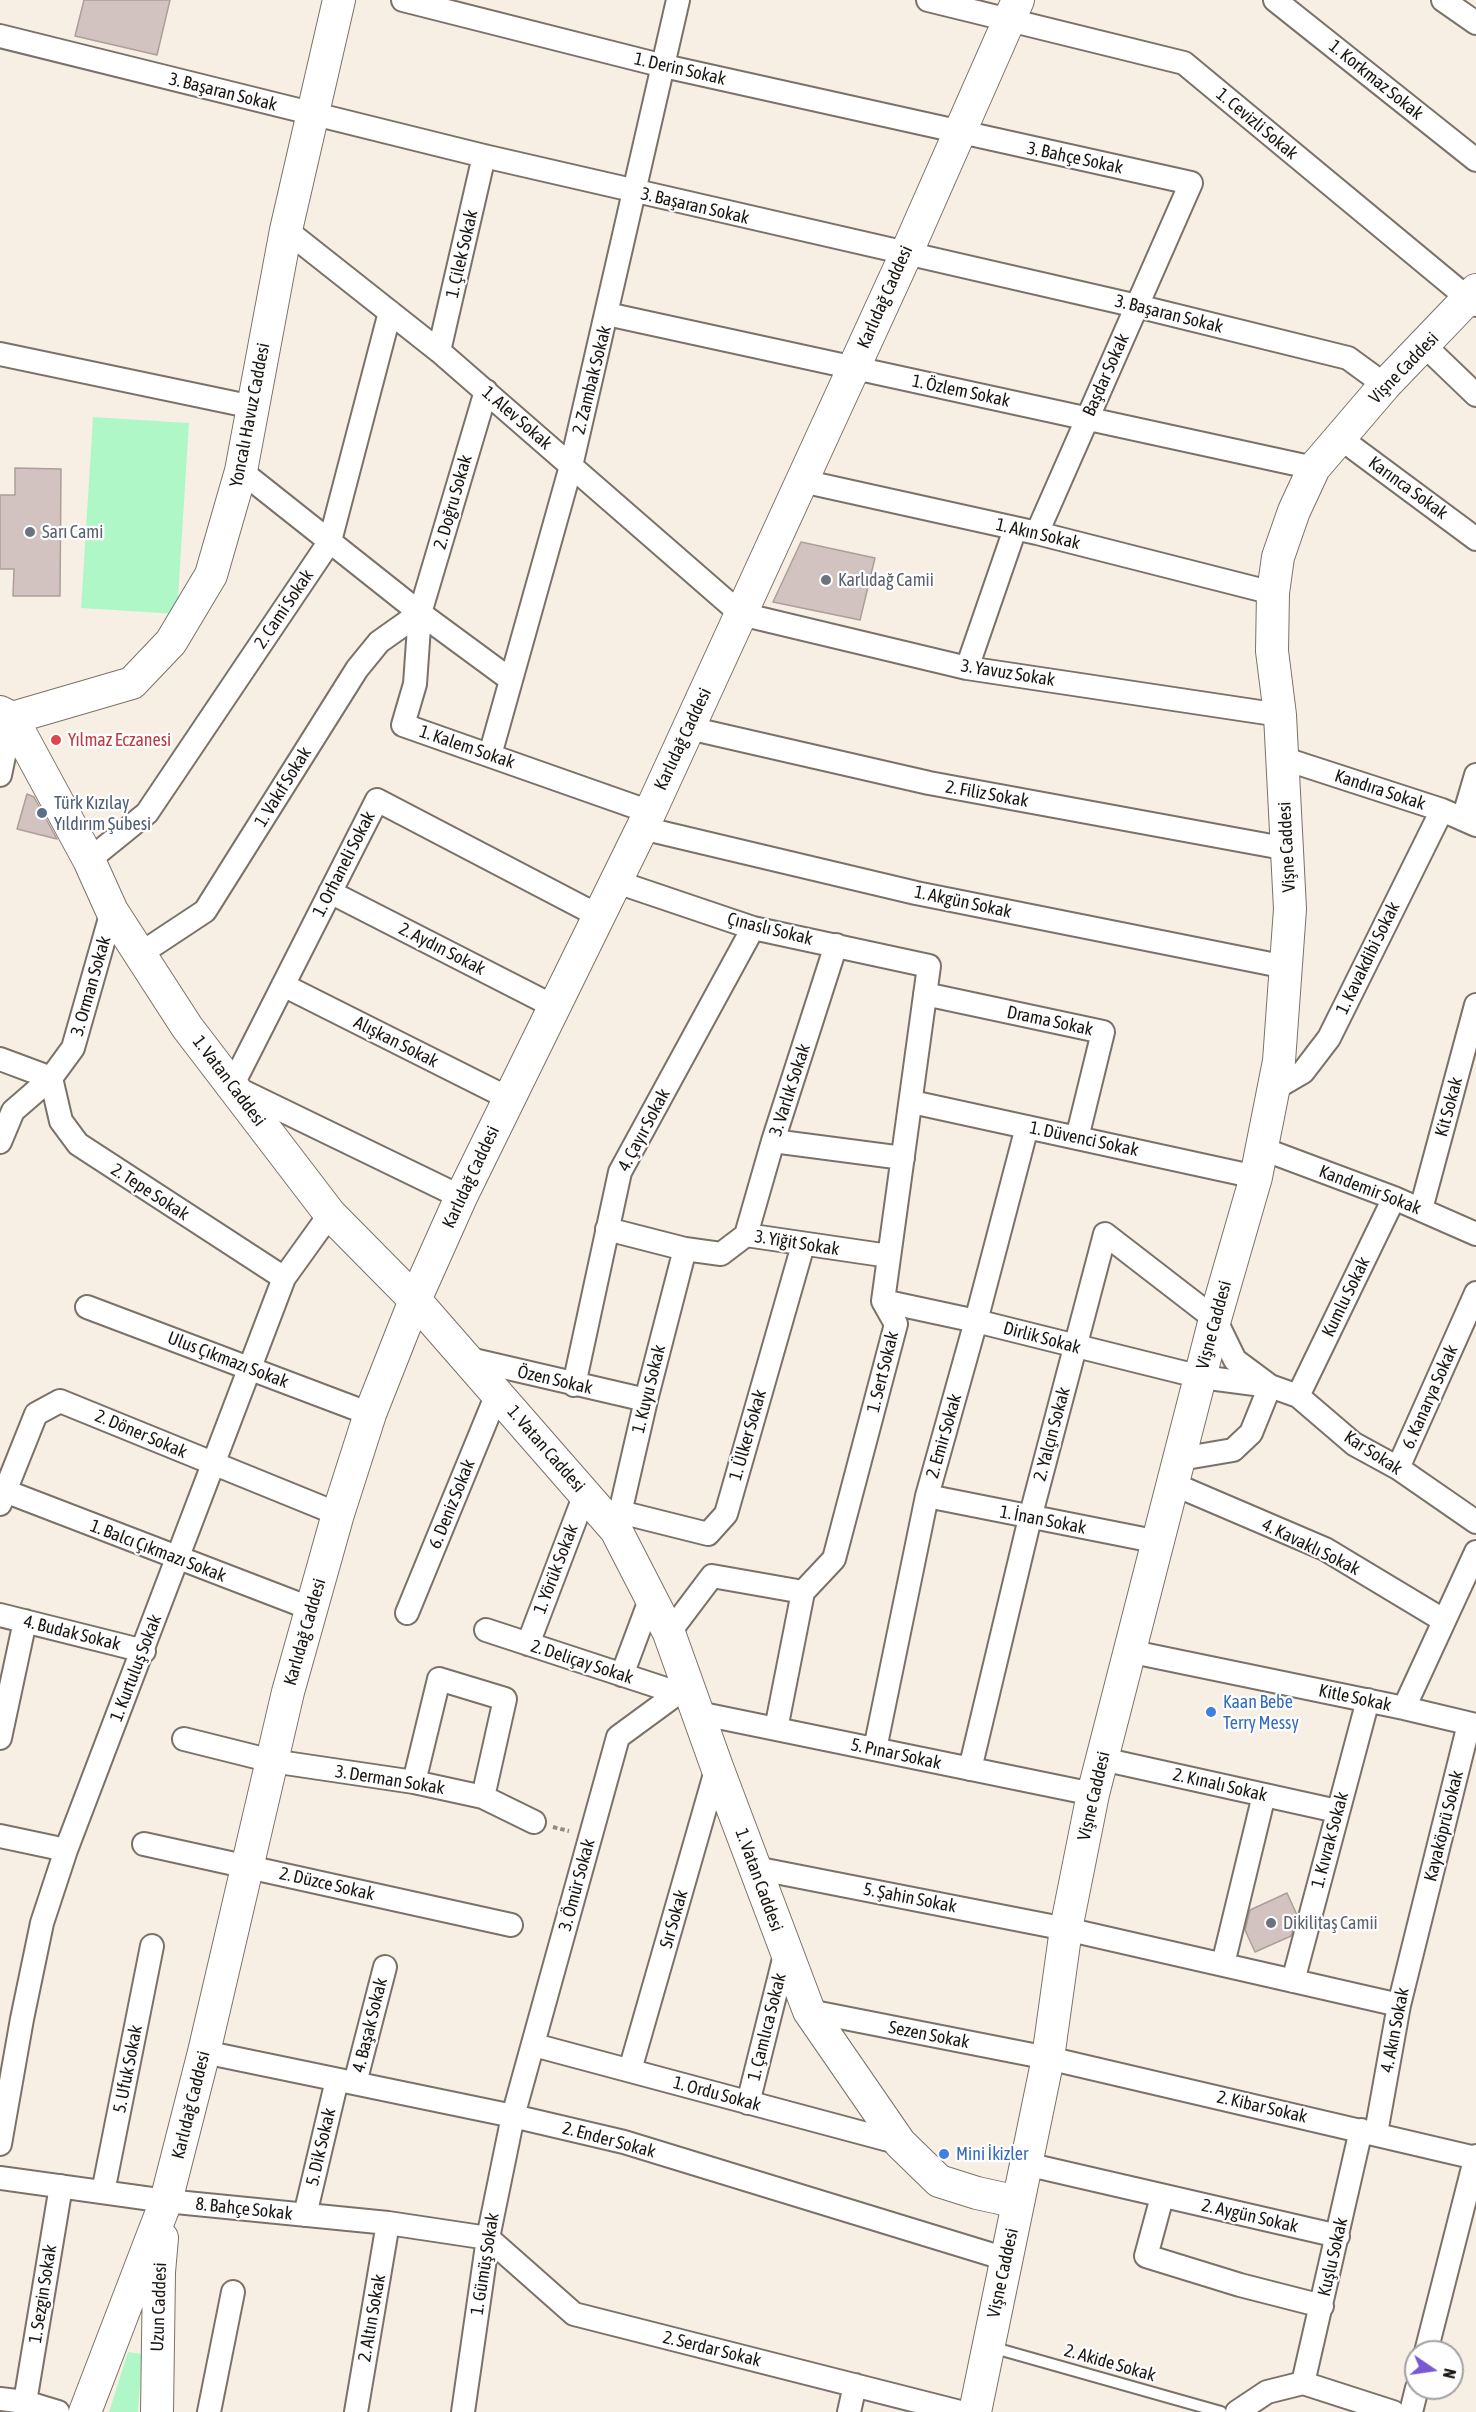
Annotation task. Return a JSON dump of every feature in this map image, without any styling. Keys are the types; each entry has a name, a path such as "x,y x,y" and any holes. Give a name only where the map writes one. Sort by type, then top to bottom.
{"main road":[{"name":"Yoncalı Havuz Caddesi","path":"6,715 132,683 171,642 211,575 241,471 286,230 339,0"},
{"name":"Karlıdağ Caddesi","path":"85,2412 166,2201 204,2052 288,1692 338,1514 370,1414 415,1300 461,1197 689,728 906,254 1013,10"},
{"name":"Vişne Caddesi","path":"975,2412 1048,2058 1066,1929 1093,1794 1215,1319 1260,1163 1279,1061 1290,909 1280,715 1272,651 1273,593 1278,557 1294,511 1314,468 1385,385 1473,299"},
{"name":"1. Vatan Caddesi","path":"6,715 89,860 112,911 187,1027 330,1214 415,1300 585,1494 618,1521 650,1600 669,1633 688,1698 717,1767 809,2011 900,2143 939,2181 977,2193 1018,2202"},
{"name":"Uzun Caddesi","path":"157,2412 159,2272 166,2201"}],"street":[{"name":"1. Derin Sokak","path":"403,0 664,66 958,133"},
{"name":"2. Zambak Sokak","path":"490,755 571,466 608,314 678,0"},
{"name":"1. Cevizli Sokak","path":"928,0 1013,10 1184,63 1473,299"},
{"name":"1. Korkmaz Sokak","path":"1275,0 1476,160"},
{"path":"1443,0 1476,23"},
{"name":"3. Başaran Sokak","path":"0,36 634,192 1137,306 1348,358 1385,385"},
{"name":"3. Bahçe Sokak","path":"958,133 1191,183"},
{"name":"1. Çilek Sokak","path":"439,351 484,156"},
{"name":"Başdar Sokak","path":"967,668 1026,531 1087,418 1191,183"},
{"name":"1. Alev Sokak","path":"286,230 439,351 741,614"},
{"name":"2. Cami Sokak","path":"89,860 147,813 330,541 390,312"},
{"name":"1. Özlem Sokak","path":"608,314 1314,468"},
{"path":"1425,346 1476,395"},
{"path":"0,354 253,407"},
{"name":"2. Doğru Sokak","path":"420,613 486,391"},
{"name":"Karınca Sokak","path":"1340,438 1476,539"},
{"path":"241,471 420,613 511,680"},
{"name":"1. Akın Sokak","path":"802,481 1026,531 1273,593"},
{"name":"1. Kalem Sokak","path":"420,613 415,684 403,725 490,755 646,820"},
{"name":"1. Vakıf Sokak","path":"140,954 205,911 357,669 379,642 420,613"},
{"name":"3. Yavuz Sokak","path":"741,614 967,668 1280,715"},
{"path":"0,775 6,715"},
{"name":"2. Filiz Sokak","path":"689,728 929,783 1288,849"},
{"name":"Kandıra Sokak","path":"1282,758 1442,810 1469,822"},
{"path":"1469,822 1476,775"},
{"name":"1. Orhaneli Sokak","path":"232,1086 377,800 597,915"},
{"name":"1. Kavakdibi Sokak","path":"1274,1089 1303,1072 1329,1038 1442,810"},
{"name":"1. Akgün Sokak","path":"646,820 916,893 1286,967"},
{"name":"Çınaslı Sokak","path":"614,881 753,928 929,966 926,994"},
{"name":"2. Aydın Sokak","path":"330,892 553,1006"},
{"name":"3. Orman Sokak","path":"0,1142 13,1111 51,1078 73,1048 112,911"},
{"name":"4. Çayır Sokak","path":"574,1385 620,1172 753,928"},
{"name":"3. Varlık Sokak","path":"746,1235 773,1141 836,945"},
{"name":"Alışkan Sokak","path":"283,985 508,1098"},
{"path":"883,1301 926,994"},
{"name":"Drama Sokak","path":"926,994 1104,1032 1077,1138"},
{"name":"Kit Sokak","path":"1421,1209 1476,1005"},
{"path":"0,1059 51,1078"},
{"name":"2. Tepe Sokak","path":"51,1078 61,1121 78,1144 284,1278"},
{"path":"232,1086 461,1197"},
{"name":"1. Düvenci Sokak","path":"912,1102 1077,1138 1260,1163"},
{"name":"2. Emir Sokak","path":"875,1749 927,1496 1027,1127"},
{"path":"773,1141 903,1158"},
{"name":"Kandemir Sokak","path":"1260,1163 1394,1198 1476,1234"},
{"name":"Kumlu Sokak","path":"1298,1396 1394,1198"},
{"name":"1. Kurtuluş Sokak","path":"0,2144 42,1923 66,1850 144,1651 284,1278 330,1214"},
{"name":"3. Yiğit Sokak","path":"607,1229 685,1249 720,1254 746,1235 889,1256"},
{"name":"2. Yalçın Sokak","path":"970,1769 1030,1518 1105,1234 1215,1319"},
{"name":"1. Ülker Sokak","path":"618,1521 708,1534 726,1514 803,1245"},
{"name":"1. Kuyu Sokak","path":"618,1521 685,1249"},
{"name":"6. Kanarya Sokak","path":"1398,1468 1476,1293"},
{"name":"Dirlik Sokak","path":"883,1301 976,1321 1200,1377"},
{"name":"1. Sert Sokak","path":"803,1592 834,1559 896,1324 883,1301"},
{"name":"Ulus Çıkmazı Sokak","path":"87,1307 370,1414"},
{"name":"Kar Sokak","path":"1215,1319 1235,1360 1270,1386"},
{"name":"Özen Sokak","path":"465,1358 646,1400"},
{"name":"Kar Sokak","path":"1200,1377 1270,1386 1298,1396 1354,1444 1398,1468 1476,1522"},
{"path":"1176,1472 1233,1449 1251,1433 1270,1386"},
{"name":"6. Deniz Sokak","path":"407,1613 497,1394"},
{"name":"2. Döner Sokak","path":"2,1498 36,1414 60,1401 338,1514"},
{"name":"4. Kavaklı Sokak","path":"1176,1472 1325,1549 1443,1620"},
{"name":"1. Yörük Sokak","path":"528,1644 585,1494"},
{"name":"1. İnan Sokak","path":"927,1496 1159,1542"},
{"name":"1. Balcı Çıkmazı Sokak","path":"2,1498 312,1609"},
{"path":"1404,1708 1476,1552"},
{"path":"669,1633 712,1576 803,1592 776,1729"},
{"path":"622,1675 650,1600"},
{"name":"4. Budak Sokak","path":"0,1615 144,1651"},
{"path":"0,1738 25,1621"},
{"name":"2. Deliçay Sokak","path":"486,1630 688,1698"},
{"name":"Kitle Sokak","path":"1128,1652 1368,1700 1472,1725"},
{"path":"414,1782 439,1678 505,1699 483,1797"},
{"name":"5. Pınar Sokak","path":"688,1698 776,1729 1093,1794"},
{"name":"3. Ömür Sokak","path":"513,2116 618,1737 688,1698"},
{"name":"1. Kıvrak Sokak","path":"1293,1981 1368,1700"},
{"name":"Kayaköprü Sokak","path":"1418,1927 1472,1725"},
{"name":"3. Derman Sokak","path":"184,1739 272,1761 414,1782 483,1797 534,1822"},
{"name":"2. Kınalı Sokak","path":"1102,1759 1337,1811"},
{"name":"Sır Sokak","path":"630,2070 717,1767"},
{"path":"1223,1964 1264,1795"},
{"path":"0,1836 66,1850"},
{"name":"2. Düzce Sokak","path":"144,1844 511,1925"},
{"name":"5. Şahin Sokak","path":"755,1868 1066,1929"},
{"name":"4. Akın Sokak","path":"1369,2132 1418,1927"},
{"path":"1066,1929 1399,2005"},
{"name":"5. Ufuk Sokak","path":"103,2192 152,1946"},
{"name":"1. Çamlıca Sokak","path":"748,2103 786,1952"},
{"name":"4. Başak Sokak","path":"346,2081 385,1967"},
{"name":"Sezen Sokak","path":"809,2011 1048,2058"},
{"name":"1. Ordu Sokak","path":"534,2045 900,2143"},
{"name":"2. Ender Sokak","path":"204,2052 513,2116 624,2142 1006,2259"},
{"name":"2. Kibar Sokak","path":"1048,2058 1476,2157"},
{"name":"5. Dik Sokak","path":"305,2215 346,2081"},
{"name":"1. Gümüş Sokak","path":"463,2412 488,2238 513,2116"},
{"name":"Kuşlu Sokak","path":"1303,2383 1338,2236 1369,2132"},
{"path":"1429,2340 1476,2157"},
{"name":"2. Aygün Sokak","path":"1026,2164 1338,2236"},
{"name":"8. Bahçe Sokak","path":"0,2178 166,2201 388,2223 488,2238"},
{"name":"1. Sezgin Sokak","path":"26,2402 61,2186"},
{"path":"1162,2197 1146,2256 1240,2285 1322,2306"},
{"name":"2. Altın Sokak","path":"356,2412 388,2223"},
{"name":"2. Serdar Sokak","path":"488,2238 574,2314 960,2412"},
{"path":"209,2412 233,2292"},
{"path":"1237,2412 1267,2392 1303,2383 1393,2412"},
{"path":"849,2412 855,2385"},
{"path":"0,2399 26,2402 58,2412"}],"lane":[{"name":"2. Akide Sokak","path":"989,2346 1221,2412"}],"path":[{"path":"534,1822 590,1837"}],"green space":[{"path":"93,417 189,423 177,614 81,608"},
{"path":"128,2352 142,2354 138,2412 109,2412"}],"building":[{"path":"84,0 170,0 157,55 75,36"},
{"name":"Sarı Cami","path":"15,468 61,469 60,596 13,596 14,569 0,569 0,495 15,495"},
{"name":"Karlıdağ Camii","path":"801,542 875,558 860,620 773,602"},
{"path":"27,794 34,797 57,839 17,829"},
{"name":"Dikilitaş Camii","path":"1287,1893 1297,1915 1291,1936 1255,1952 1245,1930 1250,1910"}],"place":[{"name":"Sarı Cami","path":"30,532"},
{"name":"Karlıdağ Camii","path":"826,580"},
{"name":"Yılmaz Eczanesi","path":"56,740"},
{"name":"Türk Kızılay Yıldırım Şubesi","path":"42,813"},
{"name":"Kaan Bebe Terry Messy","path":"1211,1712"},
{"name":"Dikilitaş Camii","path":"1271,1923"},
{"name":"Mini İkizler","path":"944,2154"}]}
